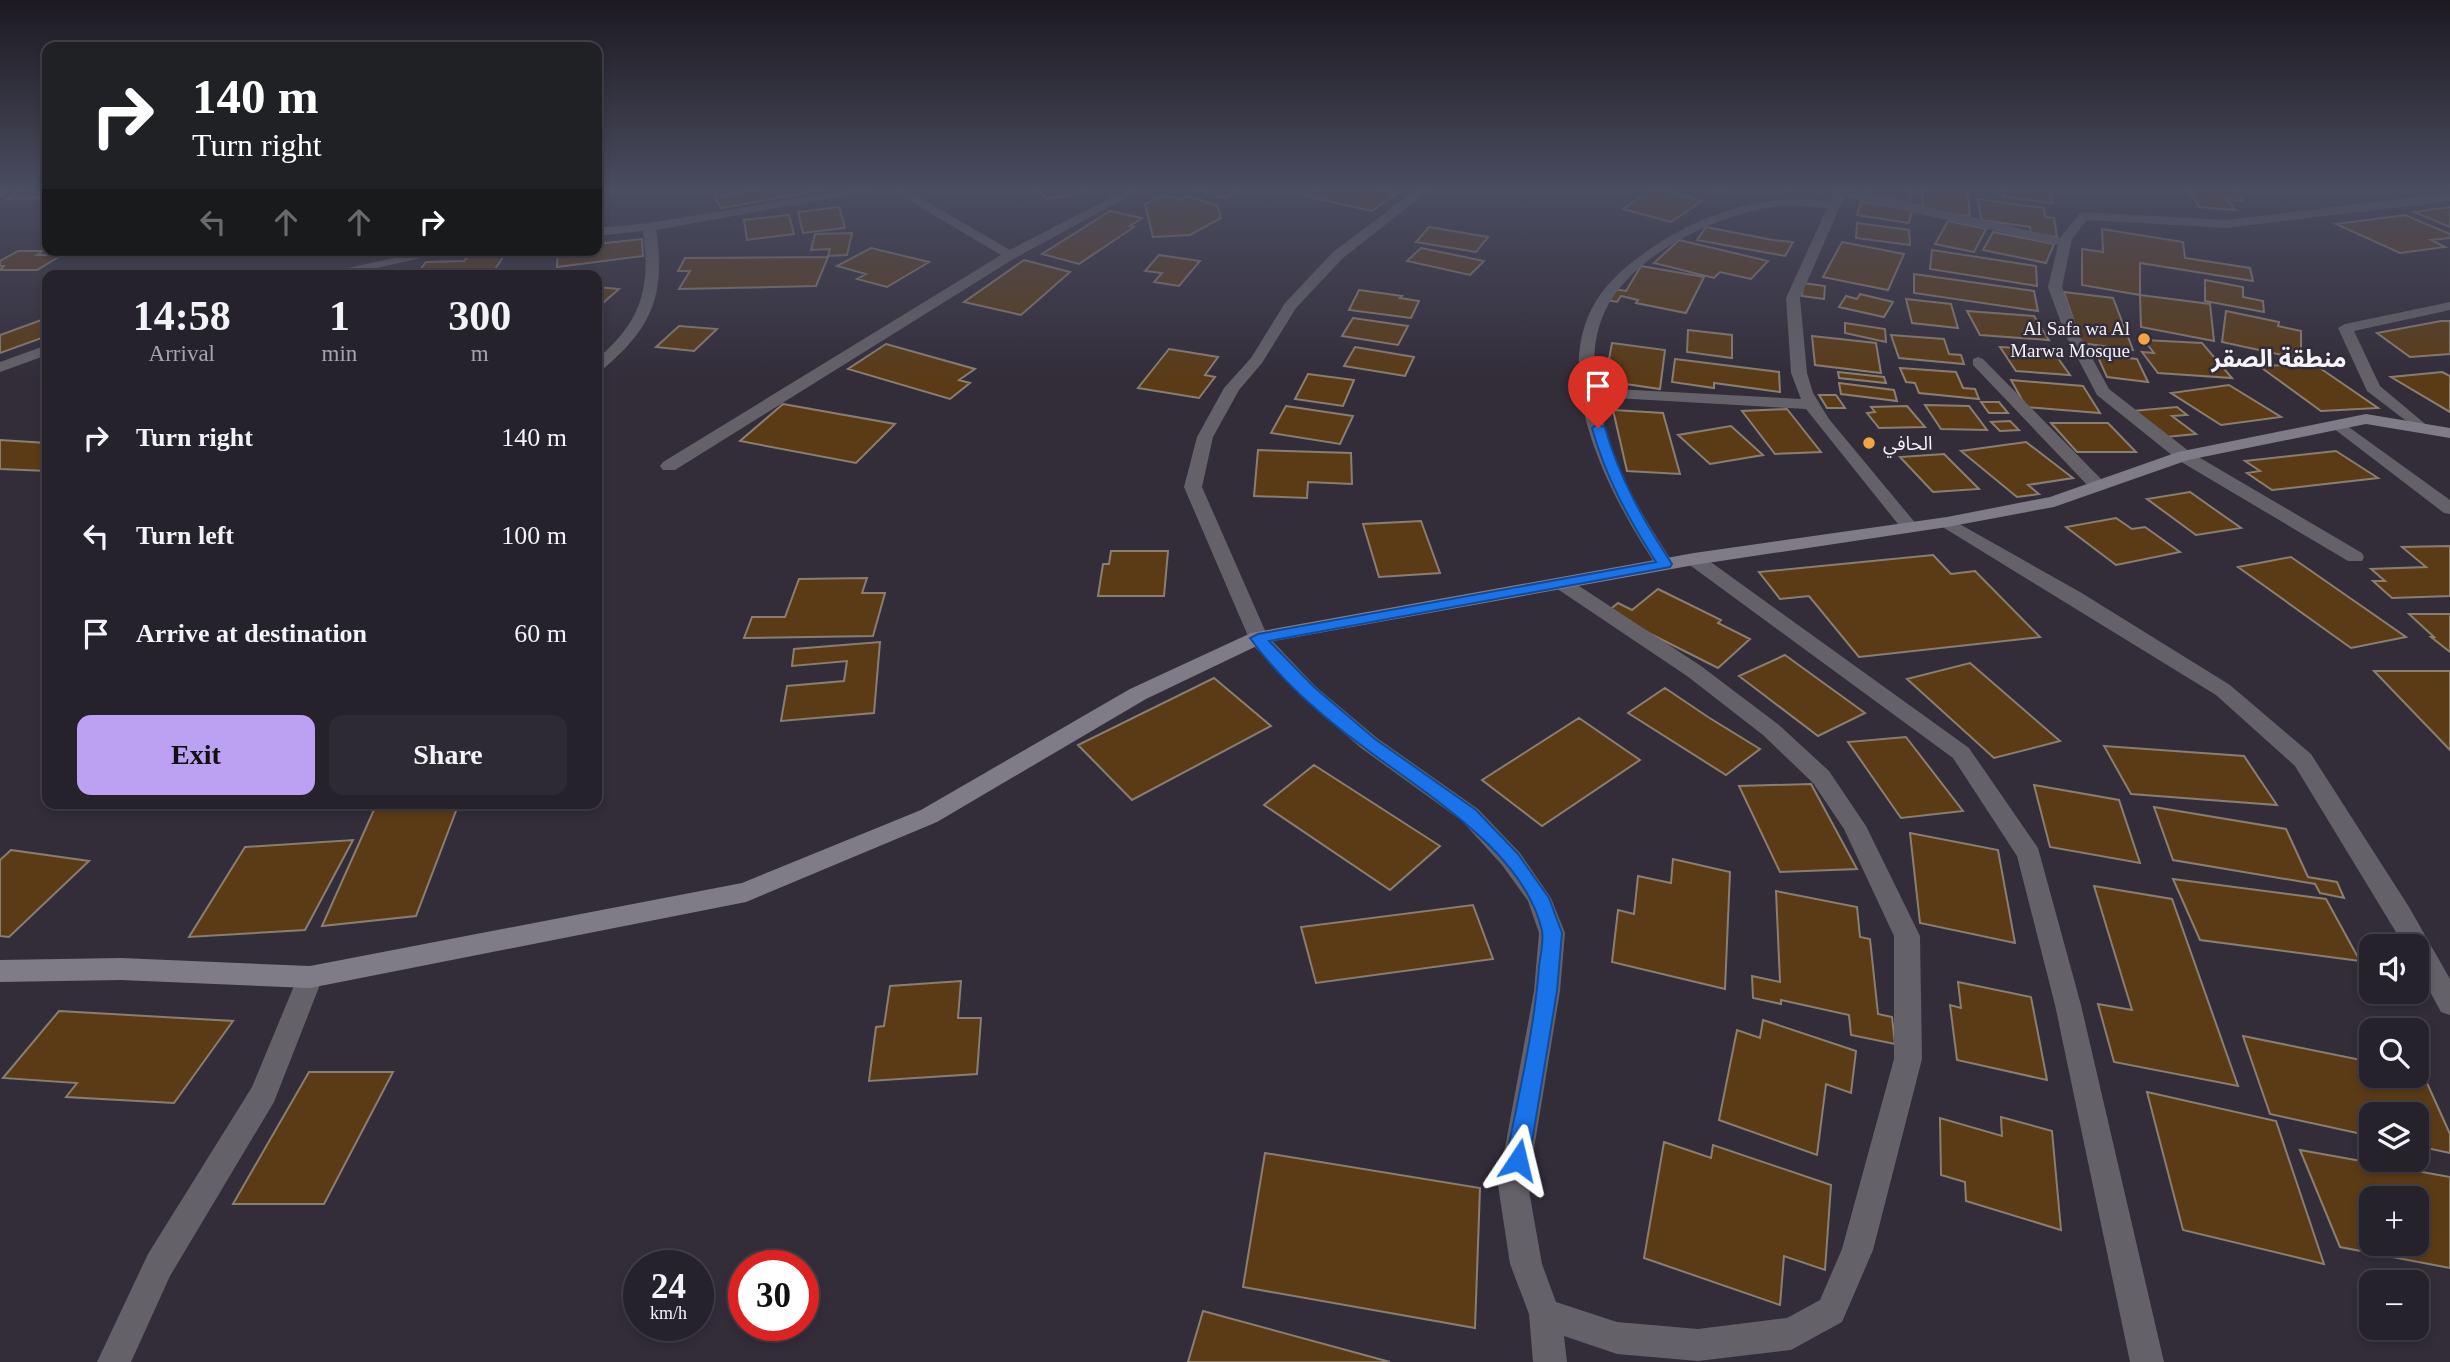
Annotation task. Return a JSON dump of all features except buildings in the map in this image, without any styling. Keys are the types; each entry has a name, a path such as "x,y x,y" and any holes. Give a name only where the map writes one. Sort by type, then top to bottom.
{"street":[{"path":"602,363 618,351 643,319 653,291 654,252"},
{"path":"1004,252 1010,255"},
{"path":"669,466 1017,252"},
{"path":"1343,252 1290,306 1257,360 1232,388 1205,438 1193,487 1258,638 1308,691 1369,743 1470,815 1511,859 1539,898 1552,933 1547,991 1513,1185 1526,1264 1545,1314 1550,1362"},
{"path":"1653,252 1618,282 1597,312 1585,352 1590,392 1610,469 1633,516 1665,564"},
{"path":"1814,252 1793,298 1799,373 1811,404 1867,478 1908,525"},
{"path":"2064,252 2055,287 2072,334 2102,392 2184,456 2355,557"},
{"path":"349,270 421,256"},
{"path":"2421,428 2373,388 2345,328 2450,306"},
{"path":"0,367 42,352"},
{"path":"1978,362 2097,485"},
{"path":"1590,392 1727,402 1811,404"},
{"path":"0,971 121,969 310,977 746,892 929,816 1138,694 1258,638 1694,559 1908,525 1947,522 2053,502 2184,456 2366,419 2450,433"},
{"path":"2339,425 2450,509"},
{"path":"1947,522 2073,596 2223,690 2303,760 2400,914 2450,1004"},
{"path":"1694,559 1961,753 2029,855 2068,1005 2147,1362"},
{"path":"1545,1314 1617,1338 1698,1345 1791,1334 1831,1311 1857,1250 1908,1059 1907,936 1854,826 1821,777 1771,730 1694,671 1563,584"},
{"path":"114,1362 159,1265 264,1093 310,977"}],"place":[{"name":"Al Safa wa Al Marwa Mosque","path":"2144,339"},
{"name":"الحافي","path":"1869,443"}],"district":[{"name":"منطقة الصقر","path":"2279,359"}],"route":[{"path":"1518,1160 1547,991 1552,933 1539,898 1511,859 1470,815 1369,743 1308,691 1258,638 1665,564 1633,516 1610,469 1598,428"}]}
